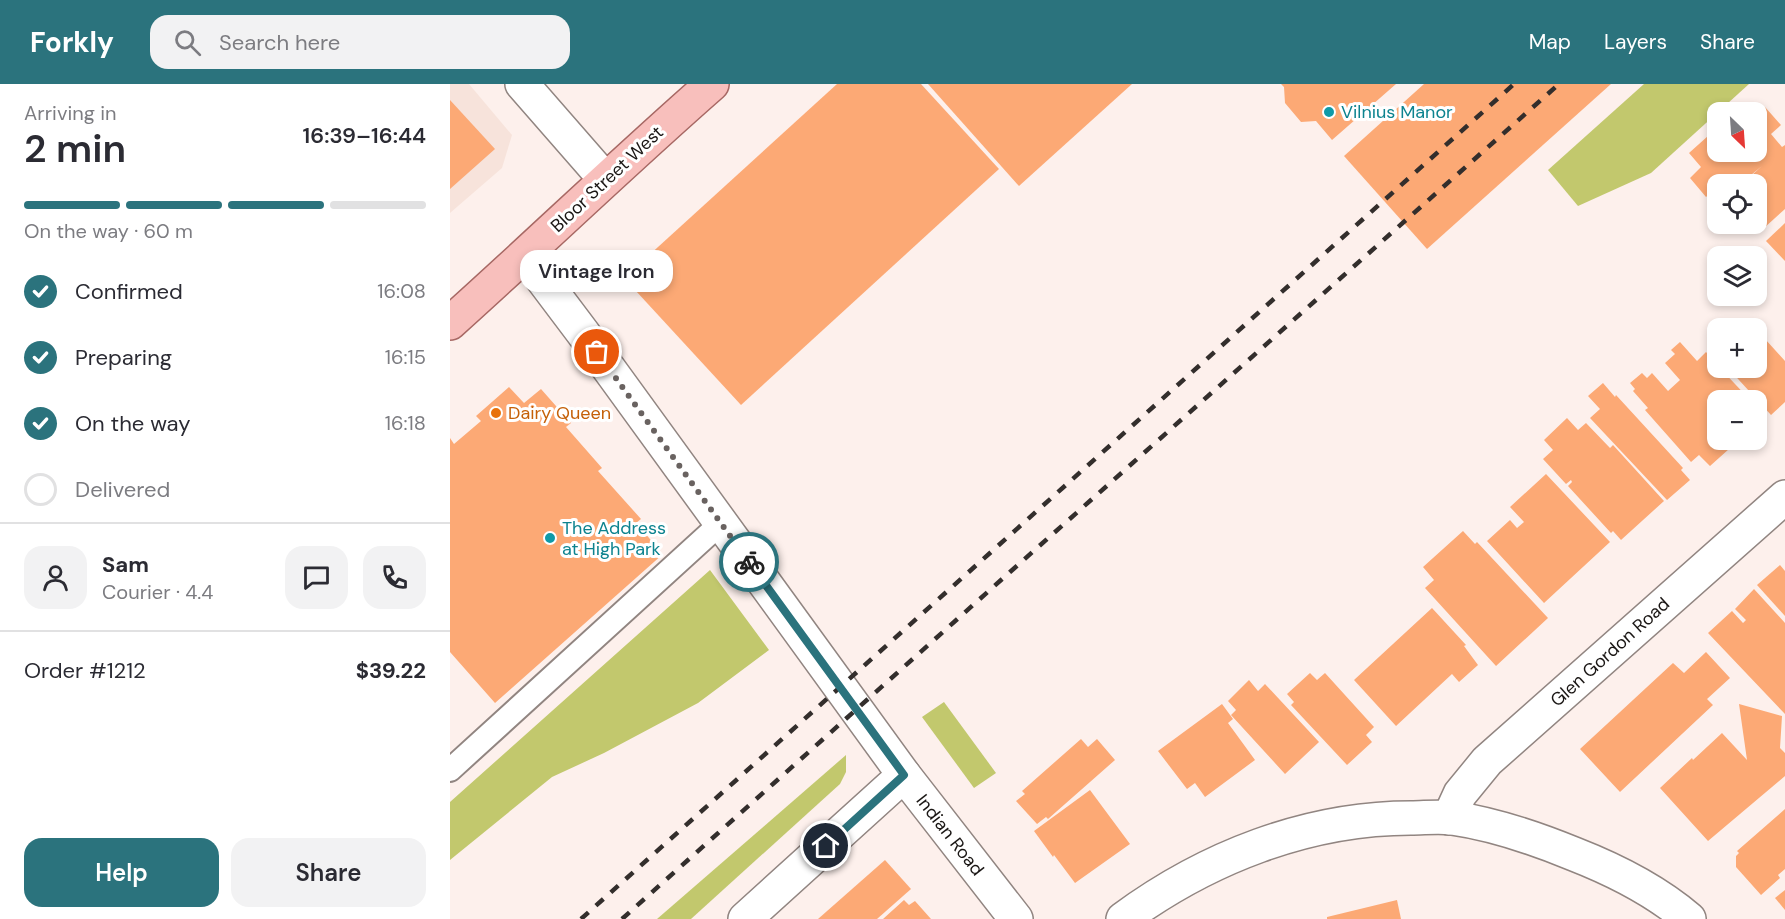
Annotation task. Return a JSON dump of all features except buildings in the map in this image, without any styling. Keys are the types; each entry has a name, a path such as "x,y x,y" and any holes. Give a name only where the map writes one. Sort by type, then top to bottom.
{"main road":[{"name":"Bloor Street West","path":"450,323 525,256 605,179 712,84"}],"street":[{"path":"522,84 605,179"},
{"name":"Indian Road","path":"525,256 904,775 1016,919"},
{"name":"Glen Gordon Road","path":"1449,818 1460,795 1487,761 1785,497"},
{"path":"745,919 904,775"},
{"path":"1123,919 1201,870 1263,843 1325,826 1380,818 1449,818 1490,825 1542,841 1609,868 1673,906 1689,919"}],"lane":[{"path":"450,770 721,523"}],"shaded area":[{"path":"450,84 469,84 512,135 502,168 450,213"}],"green space":[{"path":"1644,84 1749,84 1729,102 1707,102 1707,122 1651,173 1578,206 1548,170"},
{"path":"710,570 769,650 698,703 604,753 552,777 450,860 450,802"},
{"path":"944,702 996,773 974,788 922,717"},
{"path":"846,755 846,772 840,784 691,919 657,919"}],"railway":[{"path":"581,919 1514,84"},
{"path":"622,919 1559,84"}],"way so far":[{"path":"597,352 749,562"}],"place":[{"name":"Vilnius Manor","path":"1329,112"},
{"name":"Vintage Iron","path":"597,352"},
{"name":"Dairy Queen","path":"496,413"},
{"name":"The Address at High Park","path":"550,538"}],"route":[{"path":"749,562 904,775 826,846"}]}
